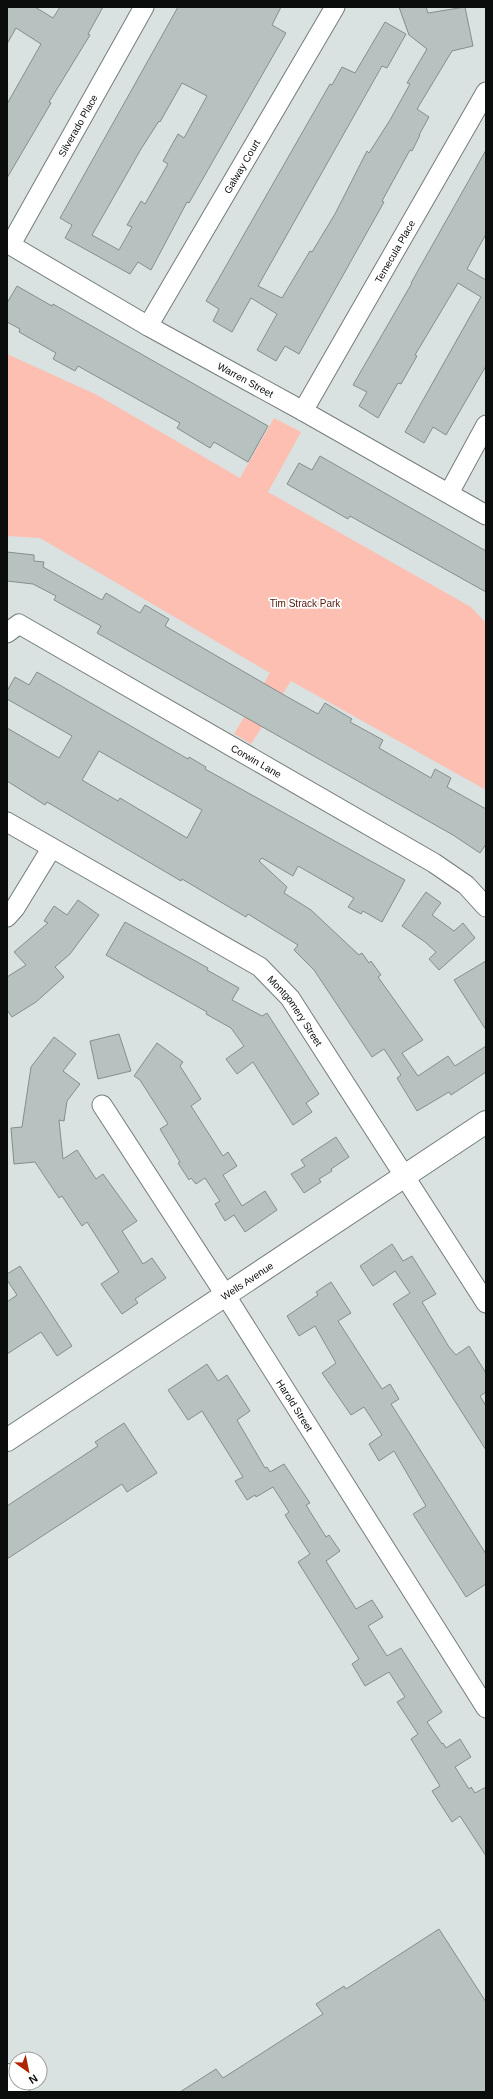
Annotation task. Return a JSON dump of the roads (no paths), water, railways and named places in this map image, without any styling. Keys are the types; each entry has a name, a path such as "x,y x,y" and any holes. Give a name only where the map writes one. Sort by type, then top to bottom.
{"main road":[{"name":"Wells Avenue","path":"7,1440 486,1122"},
{"path":"7,2075 18,2092"}],"street":[{"name":"Silverado Place","path":"9,244 144,7"},
{"name":"Galway Court","path":"148,326 335,7"},
{"name":"Temecula Place","path":"303,411 486,92"},
{"name":"Warren Street","path":"9,244 148,326 303,411 486,515"},
{"path":"449,493 486,425"},
{"name":"Corwin Lane","path":"13,629 434,863 466,885 486,907"},
{"name":"Montgomery Street","path":"7,822 51,849 260,967 290,998 486,1302"},
{"path":"7,917 15,908 51,849"},
{"name":"Harold Street","path":"102,1105 226,1296 486,1708"}],"park label":[{"name":"Tim Strack Park","path":"305,603"}]}
